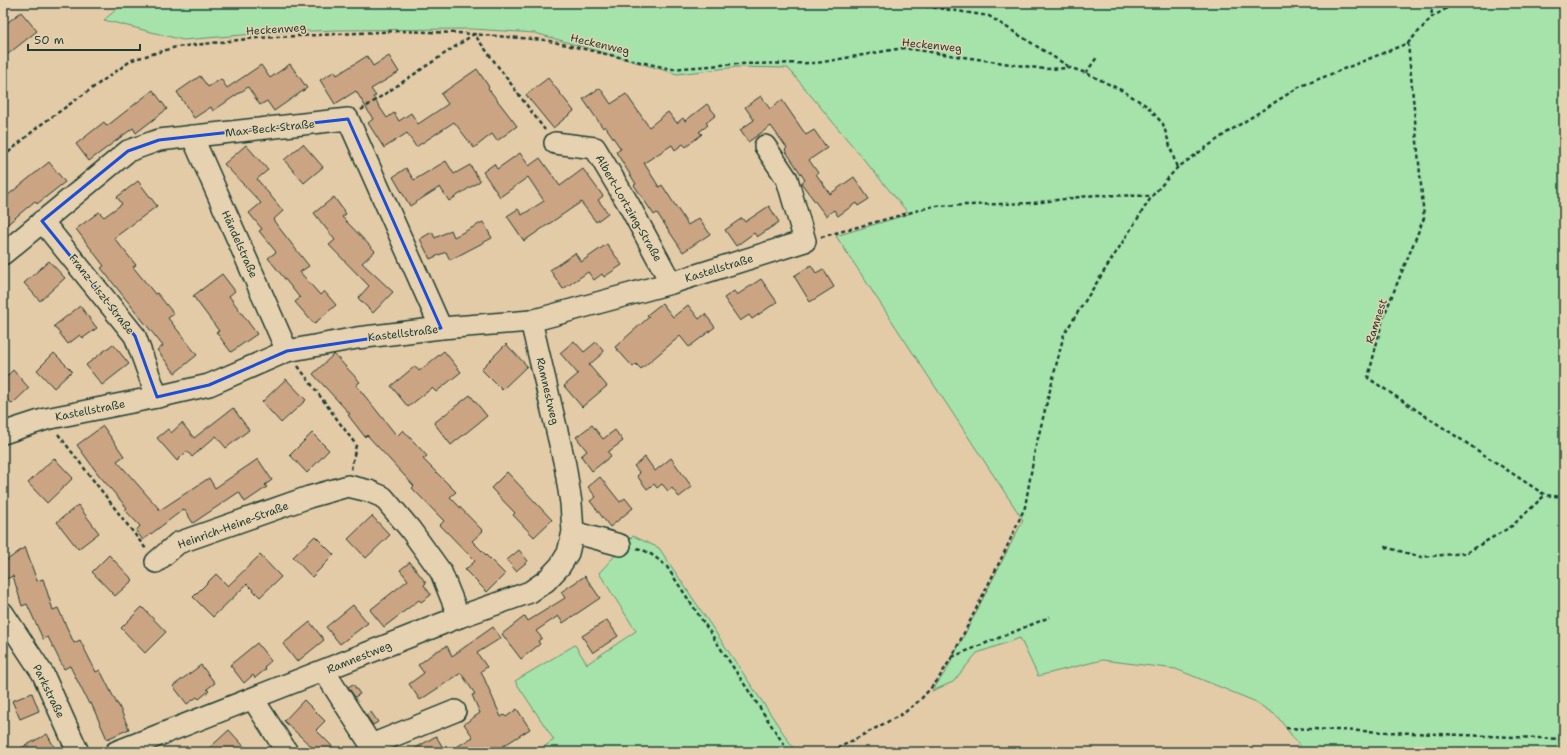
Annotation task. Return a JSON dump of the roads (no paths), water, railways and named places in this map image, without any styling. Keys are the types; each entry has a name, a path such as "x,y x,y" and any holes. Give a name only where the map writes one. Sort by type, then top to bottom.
{"street":[{"name":"Max-Beck-Straße","path":"3,254 128,151 160,140 348,119 441,328"},
{"name":"Händelstraße","path":"192,136 287,351"},
{"name":"Albert-Lortzing-Straße","path":"554,143 595,148 629,205 671,283"},
{"name":"Kastellstraße","path":"3,433 46,419 157,397 208,385 287,351 357,338 441,328 531,321 671,283 805,241 787,179 765,146"},
{"name":"Franz-Liszt-Straße","path":"42,221 135,336 157,397"},
{"name":"Ramnestweg","path":"116,752 460,617 530,592 546,581 560,566 568,552 573,532 571,503 565,465 531,321"},
{"name":"Heinrich-Heine-Straße","path":"156,562 178,543 309,497 348,486 369,491 383,497 410,529 441,572 460,617"},
{"path":"573,532 620,545"},
{"name":"Parkstraße","path":"3,613 43,674 78,752"},
{"path":"324,671 371,745 455,711"},
{"path":"253,699 287,752"}]}
